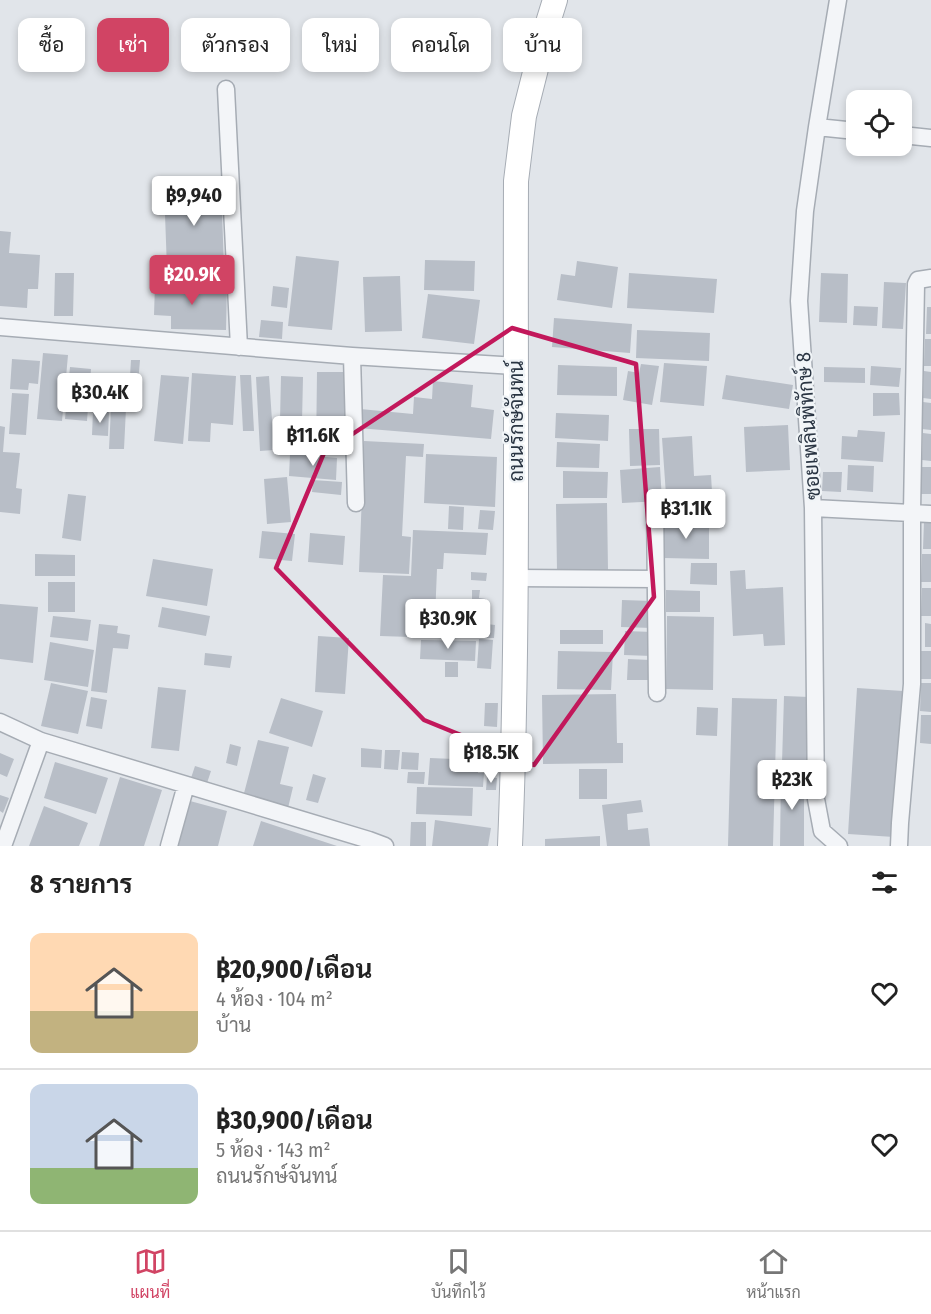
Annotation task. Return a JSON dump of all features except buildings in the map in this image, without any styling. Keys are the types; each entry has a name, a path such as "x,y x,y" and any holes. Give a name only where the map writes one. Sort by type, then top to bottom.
{"main road":[{"name":"ถนนรักษ์จันทน์","path":"510,846 516,578 516,181 524,116 555,0"}],"street":[{"name":"ซอยเพลินพิทักษ์ 8","path":"838,0 805,211 799,301 813,508 816,799 822,831 839,846"},
{"path":"226,89 239,347"},
{"path":"817,127 846,130"},
{"path":"912,136 931,138"},
{"path":"899,846 912,684 916,284 918,280 931,278"},
{"path":"0,327 352,356 516,366"},
{"path":"352,356 356,503"},
{"path":"655,502 657,693"},
{"path":"813,508 931,514"},
{"path":"516,578 655,579"},
{"path":"0,722 41,741 385,846"},
{"path":"3,846 41,741"},
{"path":"170,846 186,785"}],"highlighted area":[{"path":"512,328 636,364 654,597 534,765 424,720 276,568 324,453"}]}
